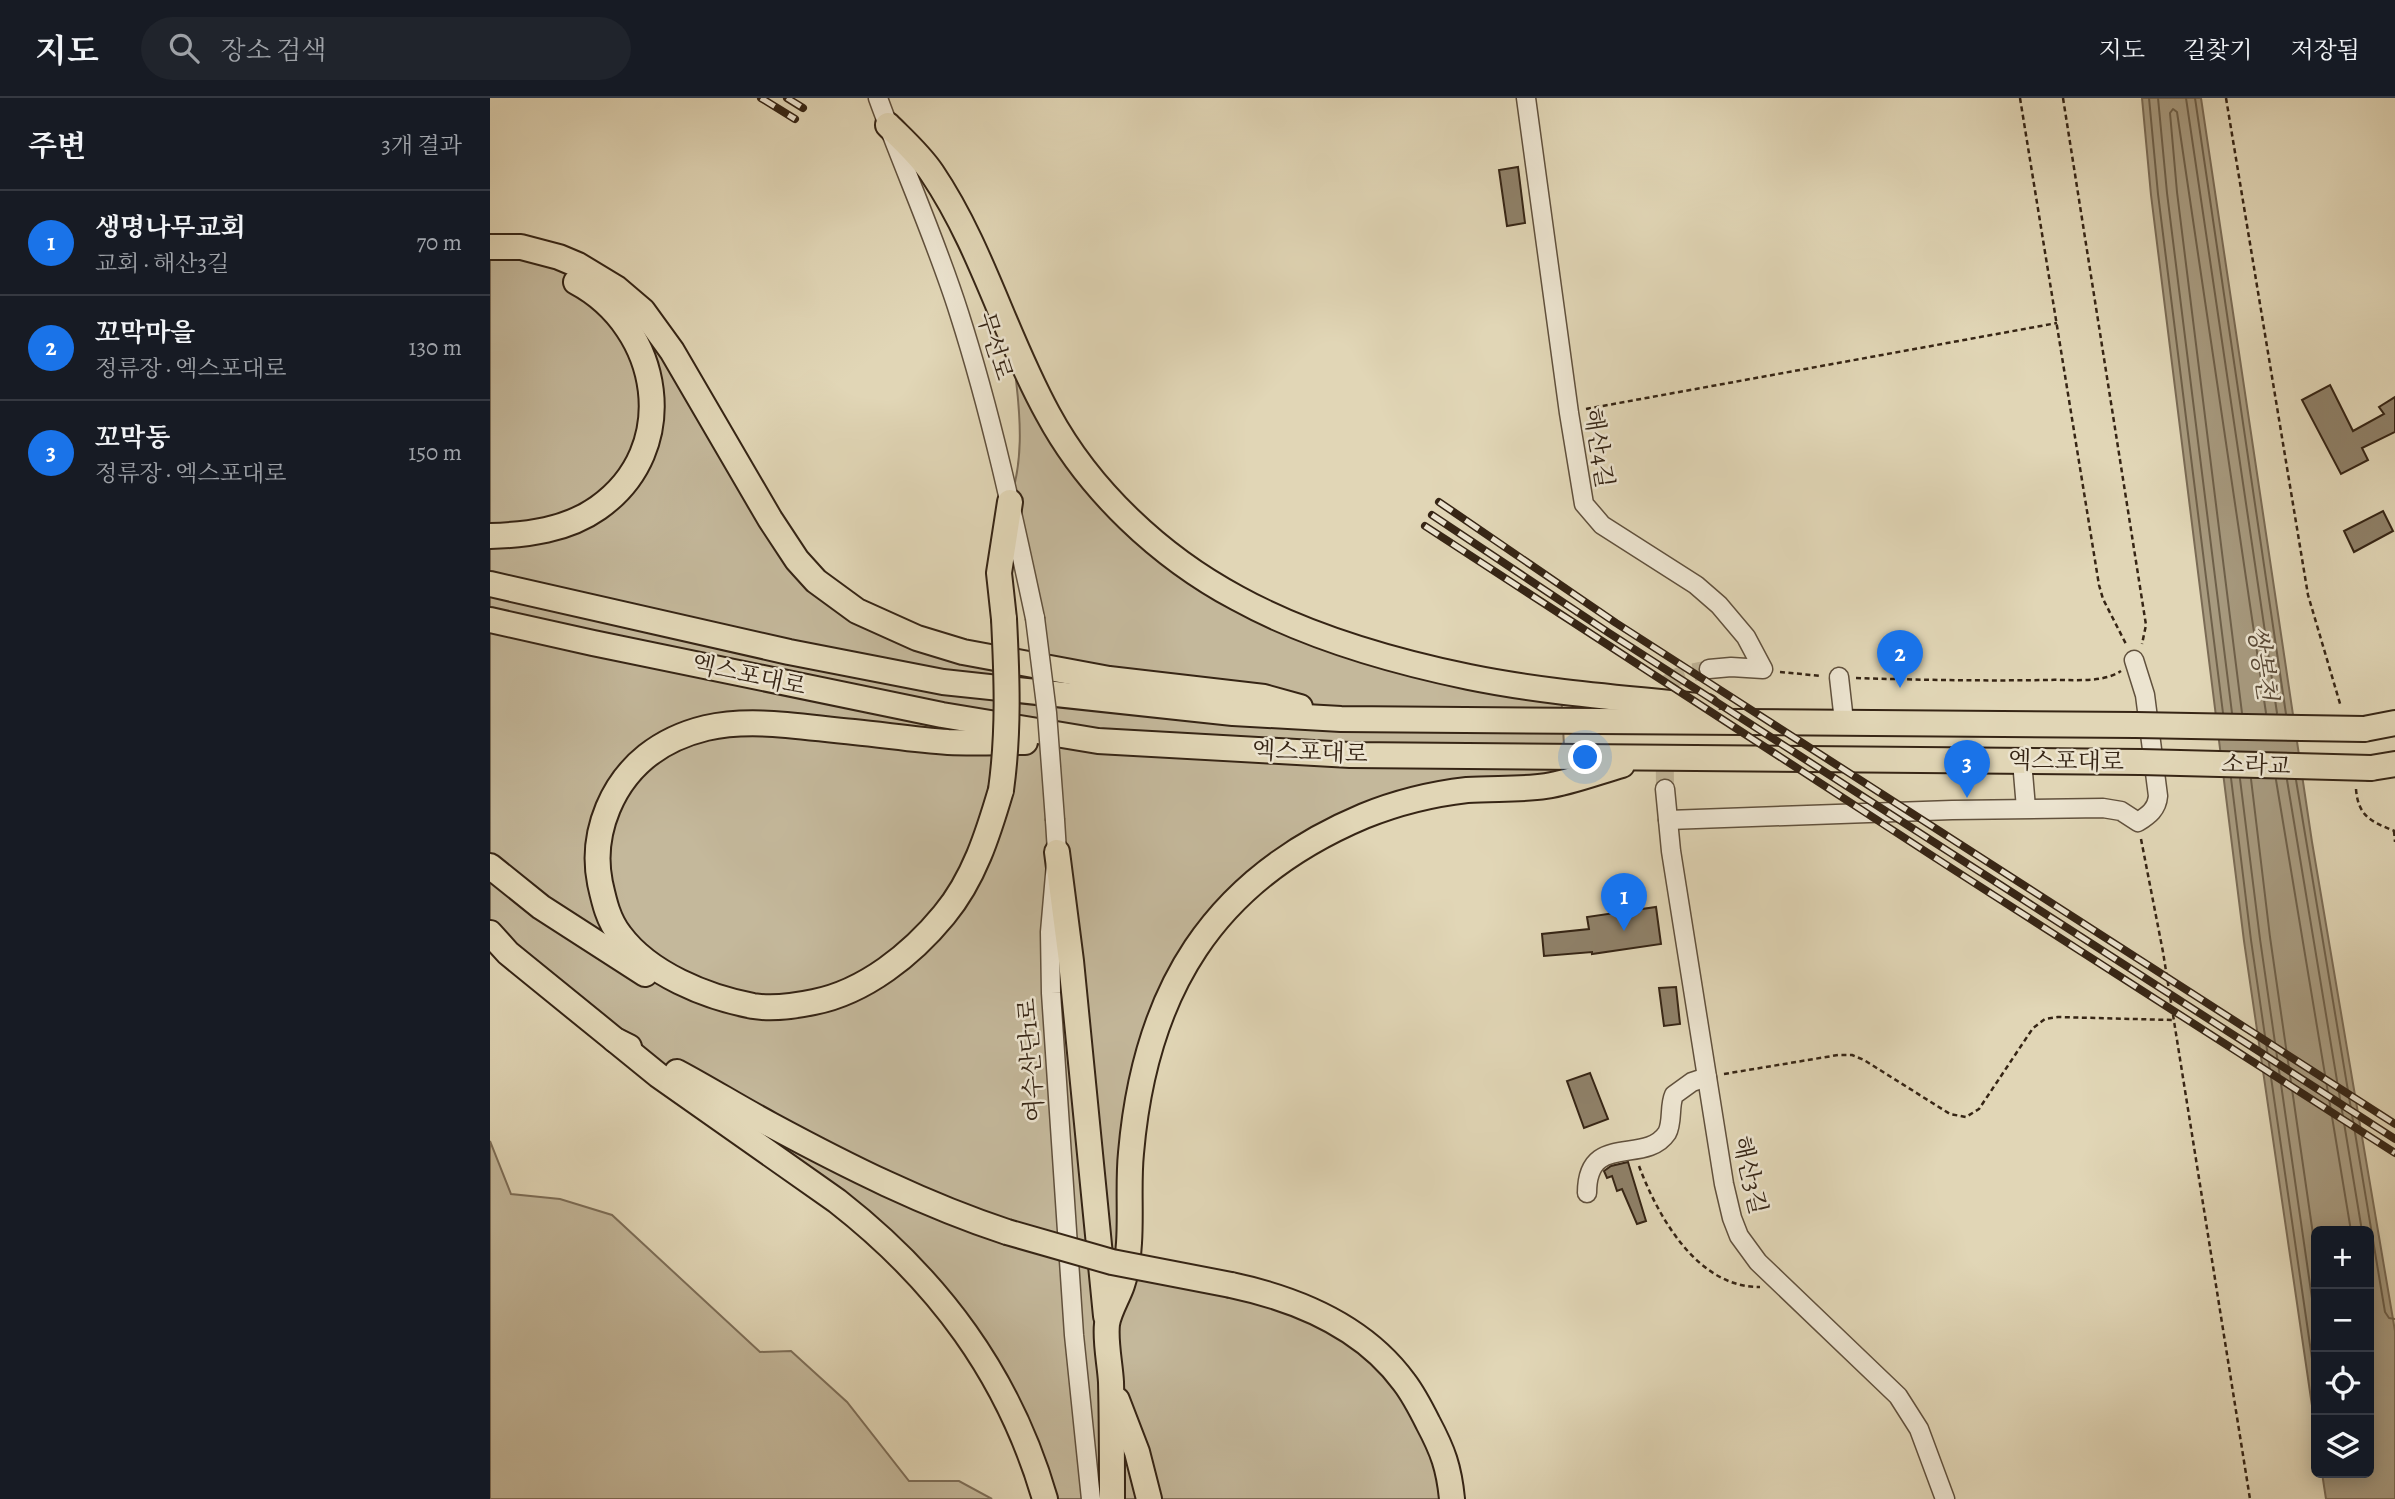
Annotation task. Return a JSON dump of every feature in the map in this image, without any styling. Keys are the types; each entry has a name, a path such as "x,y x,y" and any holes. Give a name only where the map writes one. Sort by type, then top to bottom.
{"highway":[{"path":"888,125 931,172 954,209 1023,366 1048,415 1078,461 1117,507 1182,562 1216,586 1257,608 1317,633 1399,660 1469,677 1547,690 1844,721"},
{"path":"490,249 521,247 559,257 606,282 643,311 672,351 770,519 797,559 825,588 867,616 929,642 963,652 1109,678 1264,697 1341,719"},
{"path":"490,249 547,268 595,292 623,321 640,348 653,402 649,432 640,459 631,475 610,499 585,516 554,528 490,536"},
{"path":"490,866 541,907 621,961 659,982 719,1006 782,1006 814,1002 843,994 887,969 920,941 946,913 969,878 988,832 1000,790 1006,753 1009,701 999,573 1010,502"},
{"name":"엑스포대로","path":"490,584 789,652 943,682 1233,713 1341,719 2136,725"},
{"name":"엑스포대로","path":"490,620 942,715 1098,741 1350,755 2141,762"},
{"path":"754,1006 707,994 667,975 633,950 611,921 598,873 601,828 613,795 623,779 649,752 704,728 734,723 948,742 1098,741"},
{"path":"2364,729 2395,723"},
{"name":"소라교","path":"2136,725 2364,729"},
{"path":"2364,729 2395,734"},
{"path":"1107,1324 1123,1283 1127,1262 1131,1153 1141,1080 1151,1040 1162,1009 1181,971 1210,927 1226,909 1251,884 1277,864 1332,831 1374,813 1449,793 1548,786 1648,758"},
{"name":"소라교","path":"2141,762 2379,771"},
{"path":"1057,852 1072,961 1107,1324 1111,1385 1112,1499"},
{"path":"490,933 499,946 658,1075 837,1200 914,1268 953,1313 992,1373 1027,1445 1045,1499"},
{"path":"615,1040 884,1183 957,1214 1006,1232 1112,1262 1231,1285 1312,1310 1355,1334 1381,1355 1404,1381 1429,1424 1446,1462 1452,1499"},
{"path":"1111,1385 1137,1452 1149,1499"},
{"path":"1429,1424 1437,1499"}],"street":[{"name":"무선로","path":"878,98 958,310 984,394 1035,618"},
{"name":"해산4길","path":"1525,98 1584,504 1589,513 1613,533 1696,586 1719,605 1746,637 1763,669"},
{"name":"여수산단1로","path":"1035,618 1047,713 1057,852 1052,908 1051,993 1074,1335 1091,1499"},
{"path":"1668,820 2026,808 2112,808 2138,822 2155,807 2158,796 2144,695 2134,660"},
{"path":"1709,669 1763,669"},
{"path":"1839,677 1844,721"},
{"path":"2022,761 2026,808"},
{"name":"해산3길","path":"1665,789 1717,1149 1732,1218 1748,1250 1903,1403 1919,1429 1945,1499"},
{"path":"1587,1193 1587,1176 1591,1167 1611,1154 1653,1143 1666,1133 1674,1095 1692,1082 1707,1077"}],"path":[{"path":"2020,98 2099,585 2103,599 2134,660"},
{"path":"1763,669 1839,677 1983,681 2087,679 2116,674 2134,660 2141,648 2146,625 2063,98"},
{"path":"2226,98 2308,595 2341,708"},
{"path":"1569,412 2057,323"},
{"path":"2379,771 2357,803 2369,820 2395,831 2395,842"},
{"path":"2138,822 2163,952 2250,1499"},
{"path":"1707,1077 1838,1055 1852,1055 1950,1114 1966,1116 1979,1109 2033,1028 2045,1019 2058,1017 2173,1020"},
{"path":"1633,1149 1646,1185 1659,1210 1689,1253 1735,1285 1784,1287"}],"shaded area":[{"path":"490,247 616,288 770,519 857,611 1042,664 1010,502 1019,456 1020,426 1016,380 1021,377 1097,485 1266,613 1561,691 1566,782 1449,793 1277,864 1162,1009 1127,1262 1272,1295 1403,1380 1452,1499 1045,1499 934,1290 490,939"},
{"path":"490,1141 511,1194 560,1199 612,1215 760,1352 791,1351 847,1402 909,1481 959,1481 992,1499 490,1499"}],"water":[{"name":"쌍봉천","path":"2142,98 2201,98 2312,842 2395,1331 2395,1499 2326,1499 2323,1478 2374,1478 2374,1226 2311,1226 2311,1399 2244,941 2151,195"}],"building":[{"path":"1518,167 1525,223 1507,226 1499,170"},
{"path":"2330,385 2353,431 2384,414 2379,407 2395,397 2395,432 2362,448 2368,460 2341,474 2302,400"},
{"path":"2383,511 2393,531 2354,552 2344,531"},
{"path":"1656,907 1661,944 1592,954 1544,956 1542,934 1589,929 1587,917"},
{"path":"1676,987 1680,1024 1664,1026 1659,988"},
{"path":"1590,1073 1608,1119 1584,1128 1567,1081"},
{"path":"1628,1162 1646,1221 1637,1224 1622,1189 1617,1191 1612,1176 1607,1178 1604,1171 1611,1166"}],"tunnel":[{"path":"1665,789 1664,689 1678,677 1709,669"}],"railway":[{"path":"761,98 795,119"},
{"path":"787,98 803,108"},
{"path":"1439,502 1616,623 2395,1124"},
{"path":"1432,515 1609,633 2395,1139"},
{"path":"1425,526 2395,1153"}],"place":[{"name":"꼬막마을","path":"1900,688"},
{"name":"꼬막동","path":"1967,798"},
{"name":"생명나무교회","path":"1624,931"}]}
